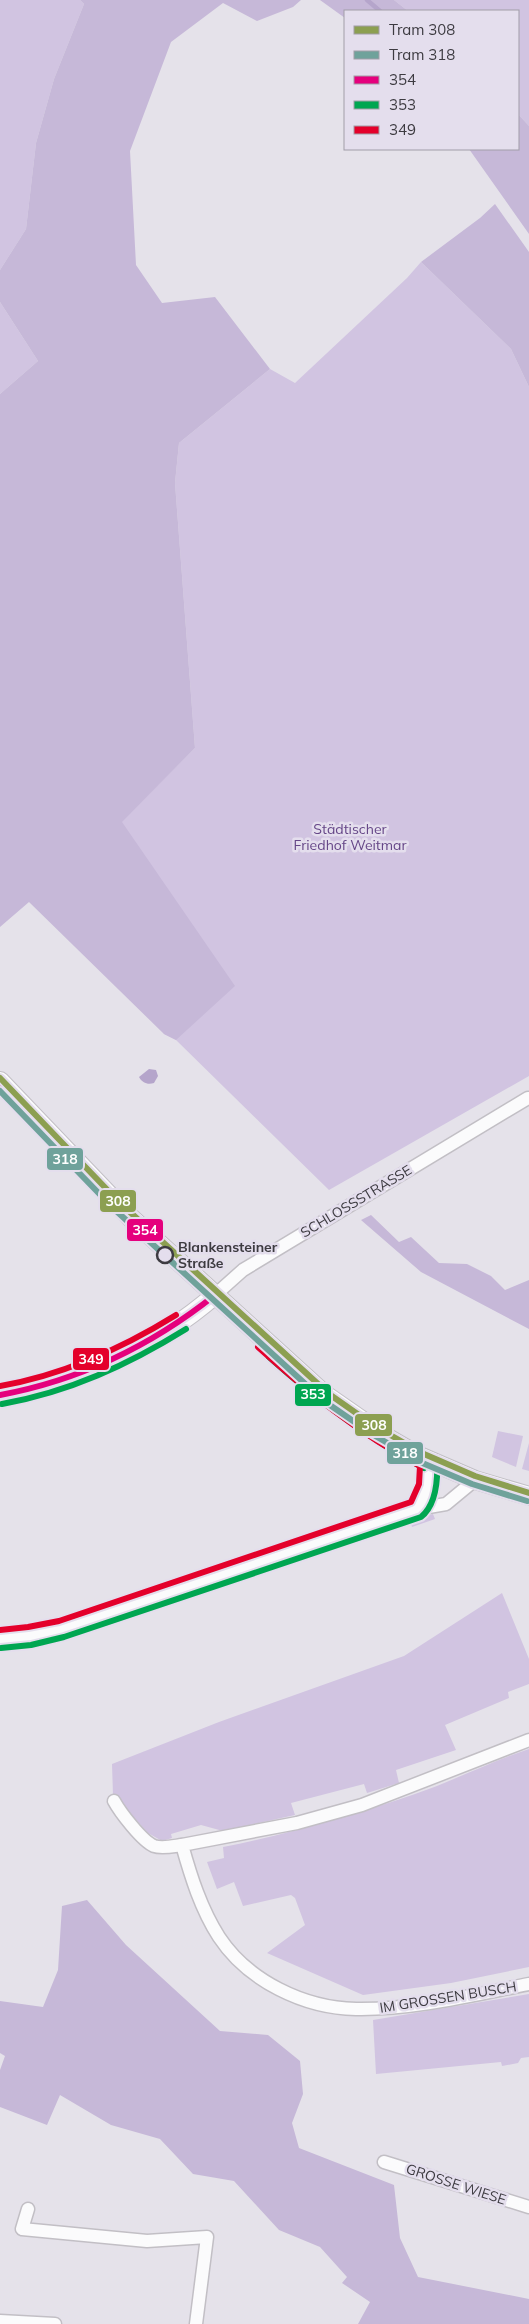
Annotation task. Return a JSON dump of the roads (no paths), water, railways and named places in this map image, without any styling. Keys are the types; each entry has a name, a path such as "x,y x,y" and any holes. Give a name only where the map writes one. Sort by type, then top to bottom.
{"main road":[{"path":"0,1081 126,1213 314,1386 343,1409 386,1438 428,1460 475,1480 529,1496"},
{"name":"SCHLOSSSTRASSE","path":"0,1396 43,1386 121,1357 181,1322 201,1308 215,1294"}],"street":[{"name":"SCHLOSSSTRASSE","path":"215,1294 243,1270 528,1098"},
{"path":"417,1509 424,1500 427,1491 428,1460"},
{"path":"0,1639 29,1636 67,1627 172,1590 417,1509 446,1504 475,1480"},
{"path":"114,1801 121,1814 151,1844 158,1847 182,1845 297,1823 362,1804 529,1740"},
{"name":"IM GROSSEN BUSCH","path":"182,1845 195,1888 220,1937 245,1966 277,1988 292,1995 328,2006 370,2008 412,2005 529,1984"},
{"name":"GROSSE WIESE","path":"384,2162 529,2207"},
{"path":"28,2209 22,2229 147,2240 207,2237 196,2324"},
{"path":"0,2321 55,2324"}],"waterway":[{"path":"367,0 379,10"}],"tram line":[{"name":"308","path":"0,1078 119,1202 329,1394 376,1427 424,1454 475,1476 529,1493"},
{"name":"318","path":"0,1091 113,1208 324,1401 372,1434 420,1462 472,1484 527,1501"}],"place":[{"name":"Blankensteiner Straße","path":"165,1255"}],"park label":[{"name":"Städtischer Friedhof Weitmar","path":"350,838"}]}
